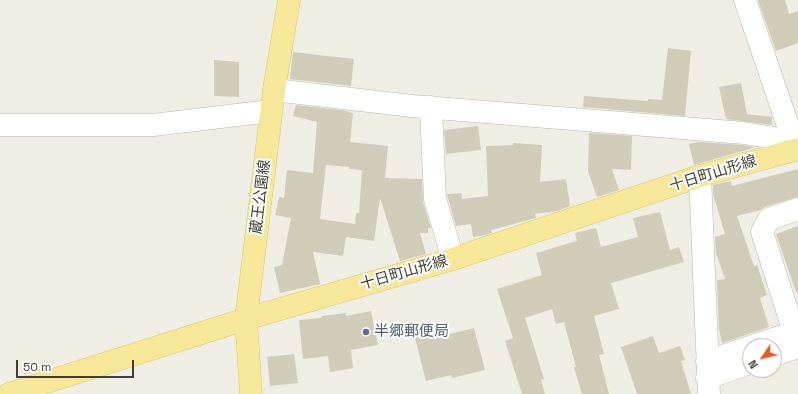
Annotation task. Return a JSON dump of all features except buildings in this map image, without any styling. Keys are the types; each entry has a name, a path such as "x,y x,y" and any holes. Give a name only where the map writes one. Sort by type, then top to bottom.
{"main road":[{"name":"蔵王公園線","path":"250,394 246,319 271,111 289,0"},
{"name":"十日町山形線","path":"9,394 246,319 453,259 700,176 797,149"}],"street":[{"path":"745,0 797,149"},
{"path":"274,90 431,107 744,133 774,138 797,149"},
{"path":"431,107 435,199 453,259"},
{"path":"0,125 152,125 271,111"},
{"path":"700,176 708,378"},
{"path":"797,337 762,232 769,219 798,209"},
{"path":"782,340 797,337"},
{"path":"782,349 797,337"},
{"path":"708,378 742,353"},
{"path":"708,378 742,366"}],"place":[{"name":"半郷郵便局","path":"366,332"}]}
